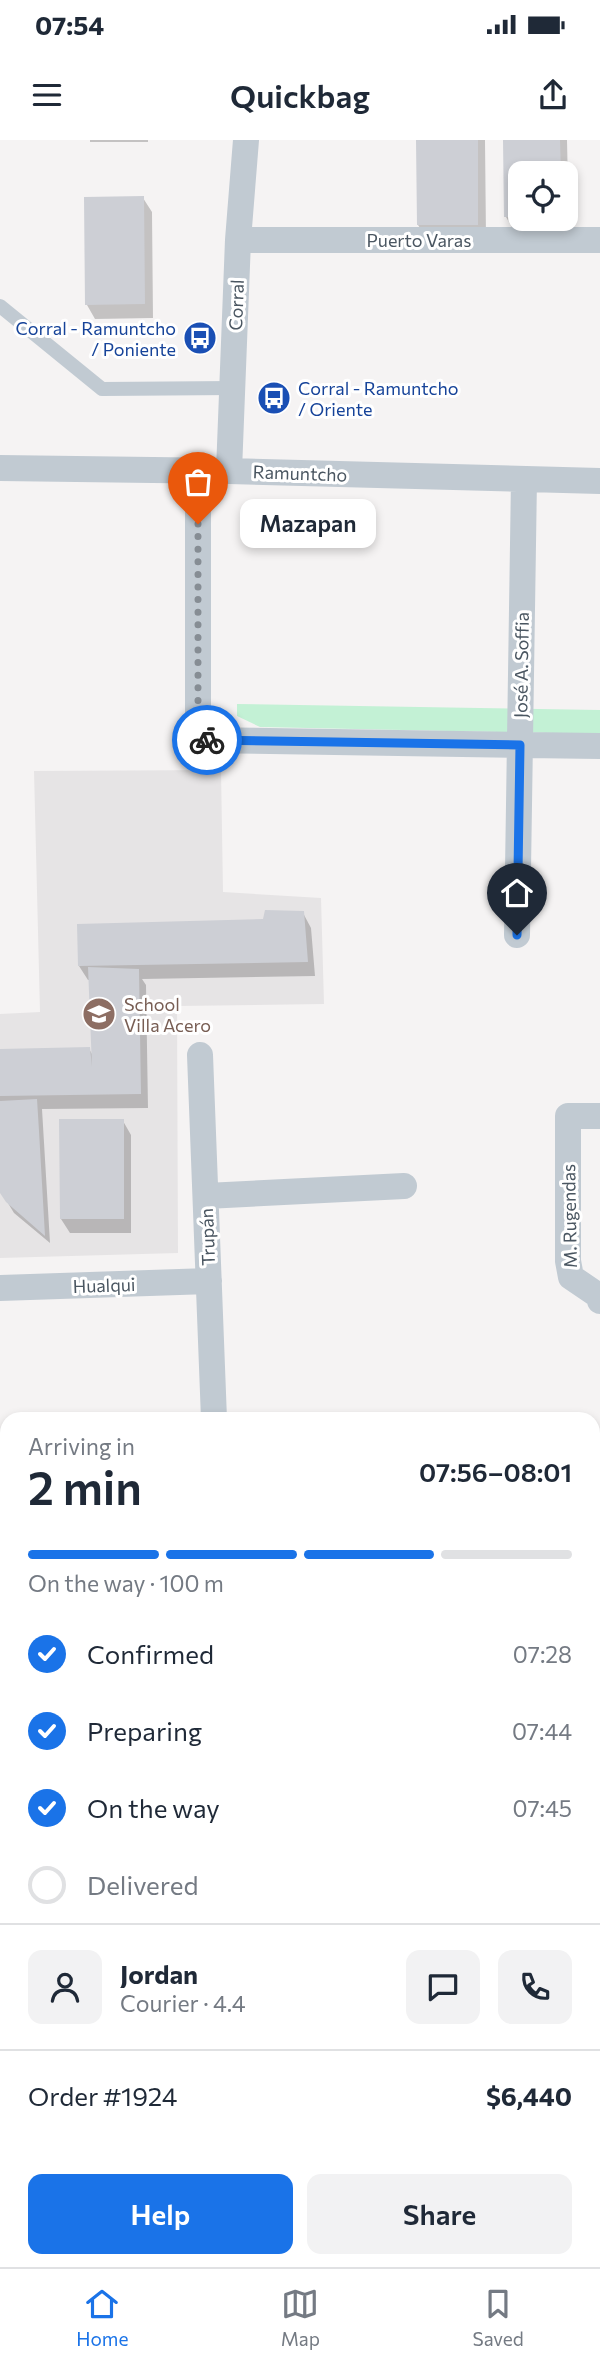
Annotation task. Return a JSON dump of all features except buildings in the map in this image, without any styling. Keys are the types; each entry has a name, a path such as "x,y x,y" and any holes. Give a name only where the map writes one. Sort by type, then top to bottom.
{"street":[{"name":"Corral","path":"229,471 238,240 246,140"},
{"name":"Puerto Varas","path":"238,240 600,240"},
{"name":"Ramuntcho","path":"0,468 600,481"},
{"path":"198,471 198,740 600,746"},
{"name":"José A. Soffia","path":"517,935 524,479"},
{"name":"Trupán","path":"200,1055 214,1412"},
{"name":"M. Rugendas","path":"600,1116 568,1116 568,1261 571,1277 599,1296 600,1301"},
{"path":"206,1196 404,1186"},
{"name":"Hualqui","path":"0,1288 209,1281"}],"lane":[{"path":"0,306 102,389 233,388"}],"shaded area":[{"name":"School Villa Acero","path":"221,770 223,892 321,898 324,1004 177,1006 178,1253 0,1258 0,1014 40,1012 34,771"}],"green space":[{"path":"237,704 600,710 600,734 260,727 237,716"}],"way so far":[{"path":"198,524 198,740 207,740"}],"place":[{"name":"Corral - Ramuntcho / Poniente","path":"200,338"},
{"name":"Corral - Ramuntcho / Oriente","path":"274,398"},
{"name":"Mazapan","path":"198,524"},
{"name":"School Villa Acero","path":"99,1014"}],"route":[{"path":"207,740 520,745 517,935"}]}
